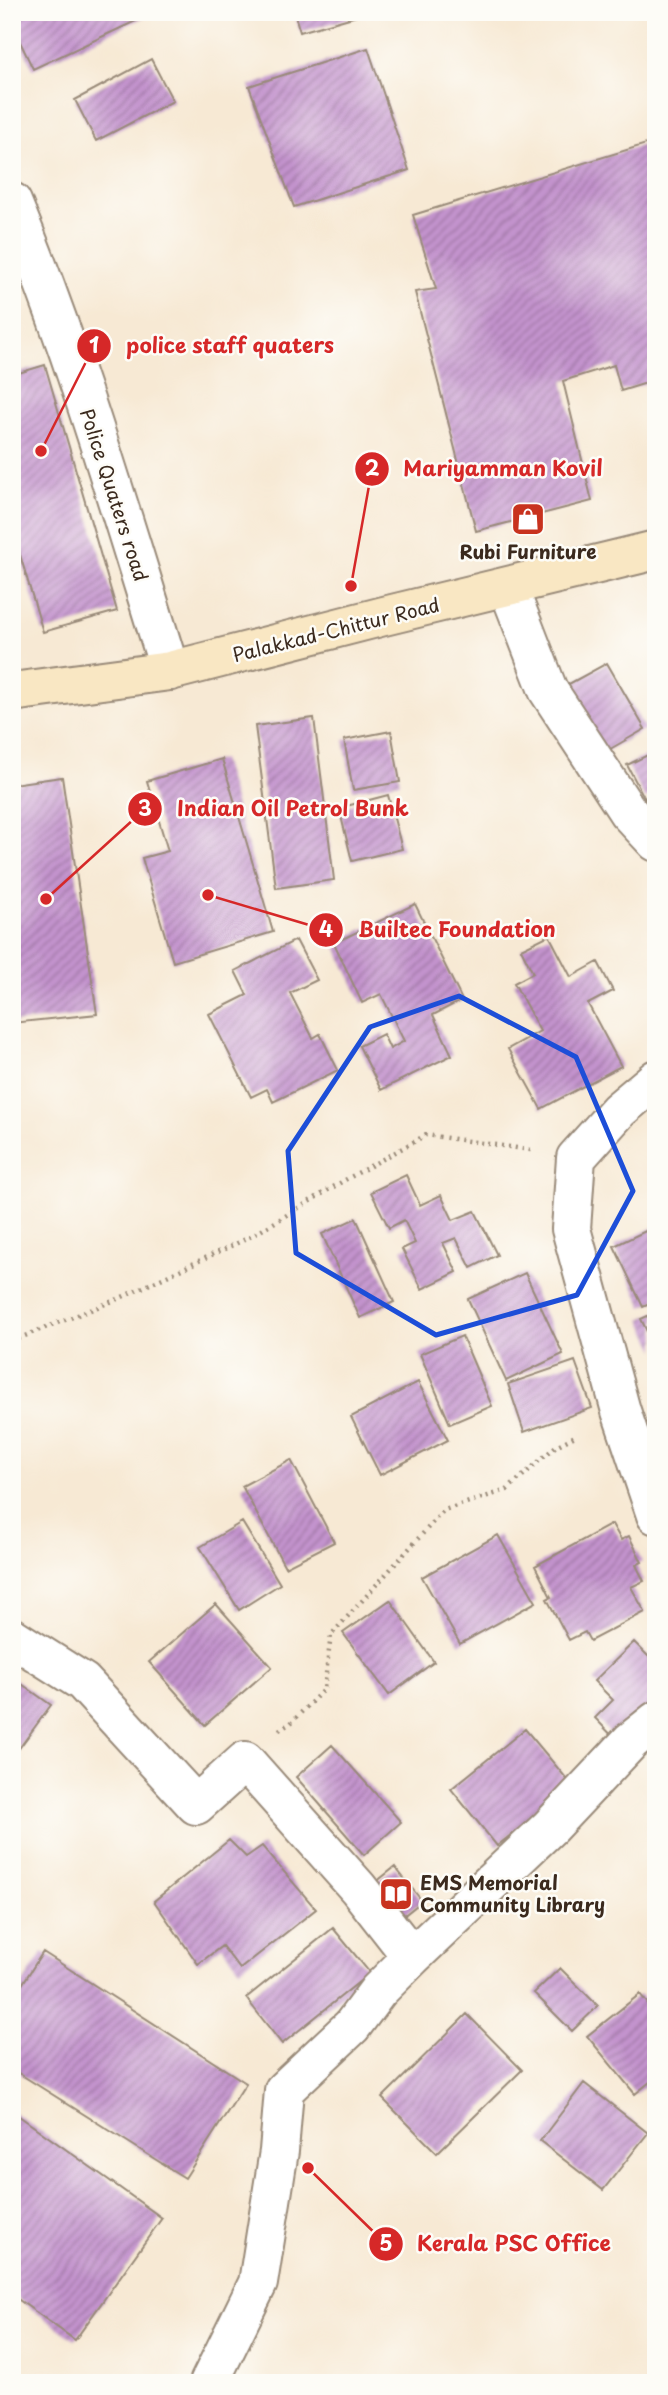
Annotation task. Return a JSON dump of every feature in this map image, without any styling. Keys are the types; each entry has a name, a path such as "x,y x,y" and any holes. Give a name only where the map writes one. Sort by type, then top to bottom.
{"main road":[{"name":"Palakkad-Chittur Road","path":"12,692 170,671 656,550"}],"street":[{"name":"Police Quaters road","path":"12,202 32,249 106,467 170,671"},
{"path":"508,587 548,690 628,812 656,842"},
{"path":"656,1079 619,1110 576,1158 571,1229 621,1411 656,1515"},
{"path":"12,1637 83,1682 196,1805 245,1761 358,1888 412,1957"},
{"path":"209,2383 258,2283 279,2151 284,2090 352,2026 378,1991 412,1957 550,1827 631,1741 656,1721"}],"path":[{"path":"12,1341 118,1298 252,1236 426,1135 576,1158"},
{"path":"245,1761 273,1734 291,1723 324,1689 331,1635 444,1510 507,1490 556,1446 621,1411"}],"highlighted area":[{"path":"459,996 576,1057 633,1191 577,1295 436,1335 296,1253 288,1151 370,1027"}],"building":[{"path":"12,12 155,12 33,69 12,25"},
{"path":"294,12 359,12 360,15 300,32"},
{"path":"368,48 409,170 294,207 249,86"},
{"path":"151,59 173,101 96,141 75,100"},
{"path":"656,141 656,380 621,391 614,365 563,381 592,501 476,531 415,292 436,289 413,215"},
{"path":"45,365 117,611 43,632 12,528 12,375"},
{"path":"607,663 645,729 605,752 567,685"},
{"path":"314,718 334,880 276,888 255,726"},
{"path":"391,731 400,782 353,790 344,740"},
{"path":"656,751 656,793 645,799 627,765"},
{"path":"222,759 273,932 173,962 142,858 168,851 147,781"},
{"path":"62,777 97,1014 12,1023 12,784"},
{"path":"388,795 402,849 352,861 339,808"},
{"path":"415,904 462,1000 433,1015 452,1055 381,1090 359,1046 383,1034 390,1049 404,1041 381,994 362,1003 334,943"},
{"path":"549,935 571,977 598,962 613,991 588,1004 621,1066 541,1109 508,1049 540,1031 514,983 533,973 521,949"},
{"path":"296,940 317,980 290,993 313,1038 320,1034 338,1070 273,1102 267,1089 251,1097 209,1014 247,995 235,971"},
{"path":"406,1175 420,1205 441,1195 453,1220 475,1211 497,1255 471,1268 456,1238 443,1243 457,1272 422,1289 402,1249 415,1243 404,1220 389,1228 371,1192"},
{"path":"356,1218 394,1302 360,1318 322,1234"},
{"path":"656,1226 656,1301 643,1307 614,1246"},
{"path":"525,1273 563,1354 506,1381 468,1299"},
{"path":"656,1312 656,1350 641,1319"},
{"path":"462,1336 492,1406 450,1424 420,1354"},
{"path":"575,1361 592,1408 524,1432 508,1384"},
{"path":"418,1382 448,1440 380,1475 351,1417"},
{"path":"291,1460 334,1542 285,1567 242,1486"},
{"path":"242,1522 280,1584 239,1610 200,1547"},
{"path":"612,1524 621,1540 629,1536 642,1562 636,1565 644,1581 631,1587 645,1612 590,1641 585,1632 569,1640 547,1599 551,1597 535,1566"},
{"path":"498,1535 536,1602 460,1644 422,1577"},
{"path":"390,1600 434,1662 389,1695 343,1633"},
{"path":"216,1604 272,1667 205,1725 149,1662"},
{"path":"634,1642 656,1664 656,1707 619,1743 595,1718 613,1700 594,1681"},
{"path":"12,1677 51,1705 12,1758"},
{"path":"525,1729 572,1785 497,1846 451,1789"},
{"path":"332,1745 401,1822 364,1855 296,1777"},
{"path":"229,1840 246,1857 262,1846 316,1909 240,1969 222,1946 198,1964 154,1901"},
{"name":"EMS Memorial Community Library","path":"395,1867 422,1901 397,1921 371,1886"},
{"path":"333,1928 370,1973 282,2044 246,1998"},
{"path":"43,1952 246,2083 185,2178 12,2069 12,2000"},
{"path":"560,1968 598,2006 572,2031 534,1993"},
{"path":"640,1994 656,2014 656,2077 635,2094 587,2036"},
{"path":"467,2014 522,2070 437,2153 382,2098"},
{"path":"584,2083 648,2133 603,2190 540,2141"},
{"path":"12,2111 162,2218 75,2340 12,2295"}],"place":[{"name":"police staff quaters","path":"41,451"},
{"name":"Rubi Furniture","path":"528,519"},
{"name":"Mariyamman Kovil","path":"351,586"},
{"name":"Builtec Foundation","path":"208,895"},
{"name":"Indian Oil Petrol Bunk","path":"46,899"},
{"name":"EMS Memorial Community Library","path":"396,1894"},
{"name":"Kerala PSC Office","path":"308,2168"}]}
